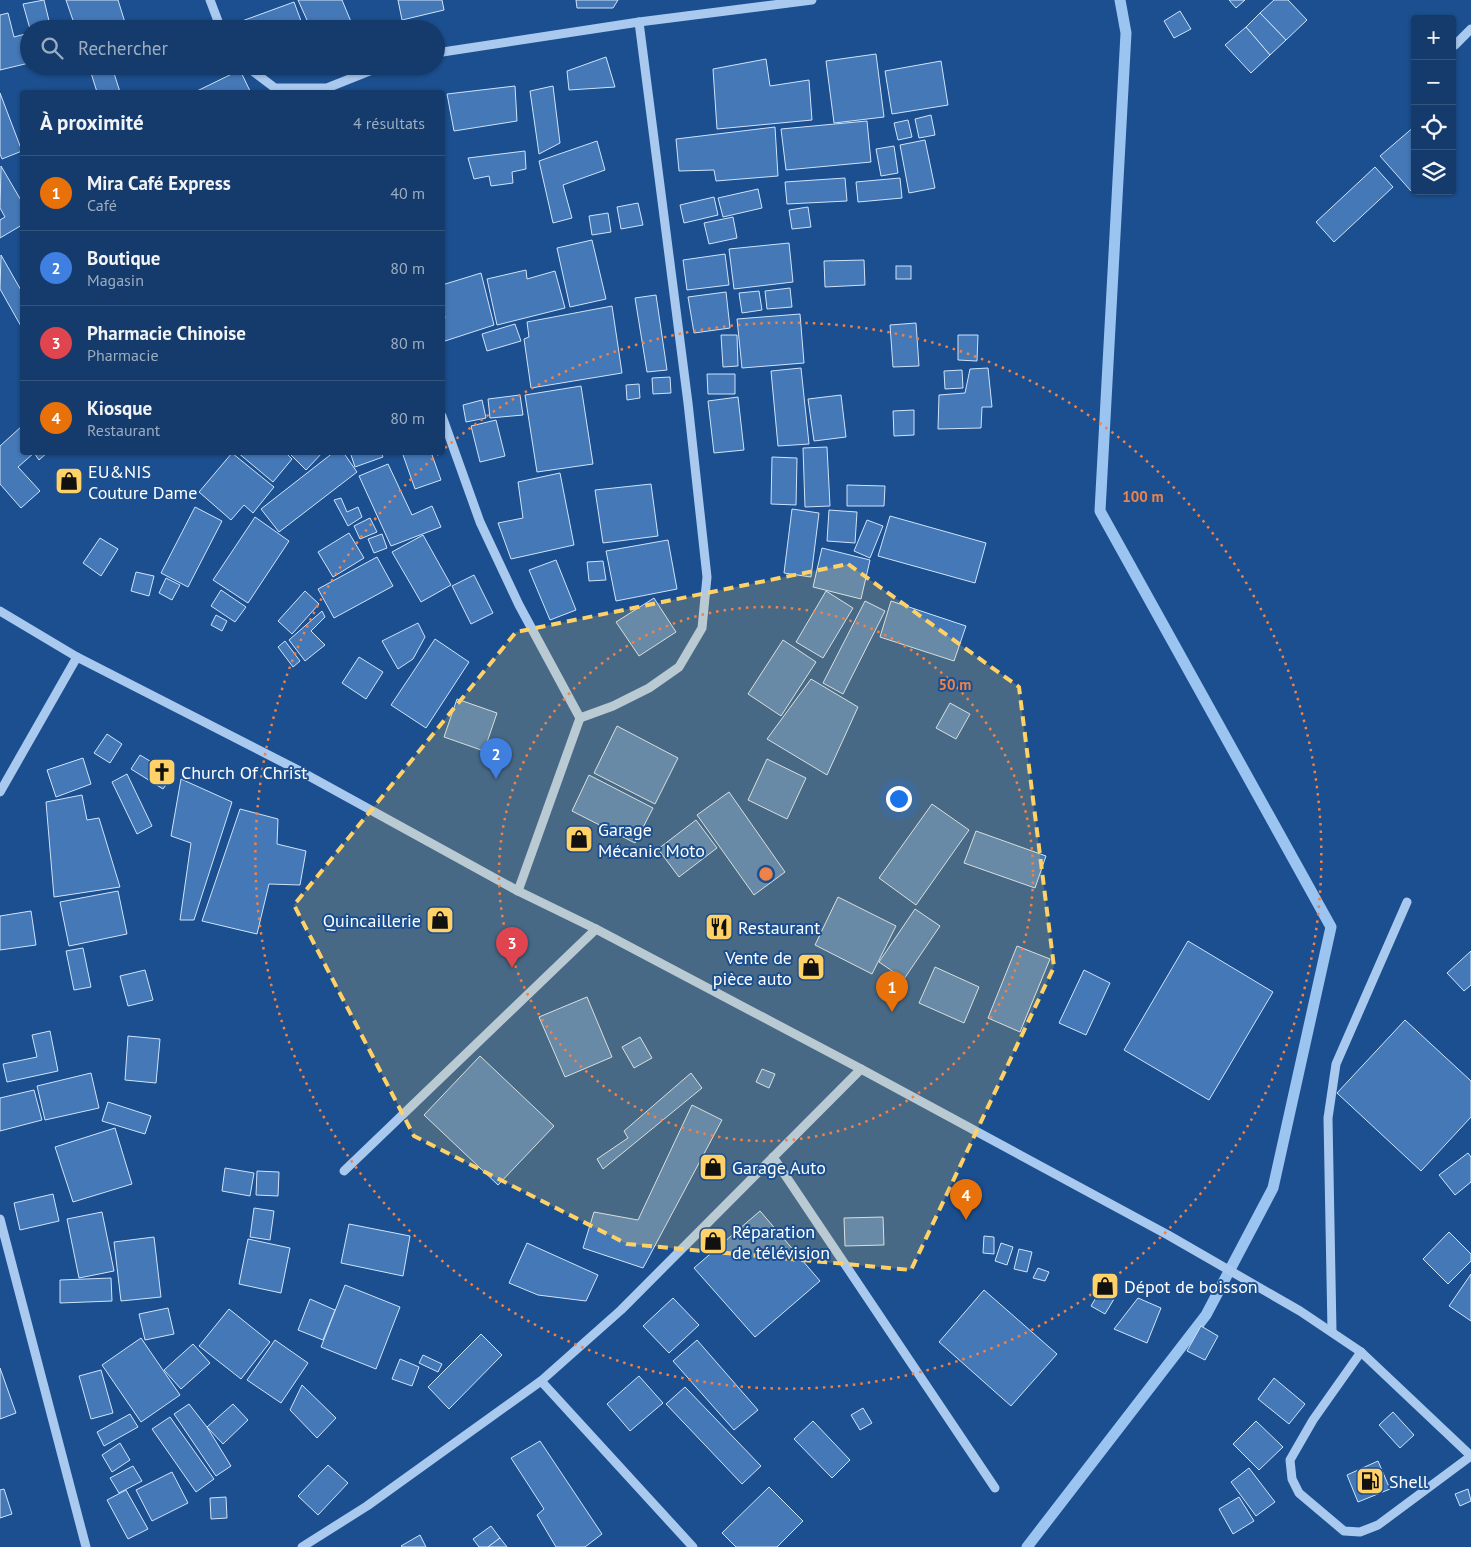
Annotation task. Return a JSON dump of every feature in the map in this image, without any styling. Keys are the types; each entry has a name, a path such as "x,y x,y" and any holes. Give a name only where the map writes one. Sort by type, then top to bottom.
{"street":[{"path":"210,0 218,20"},
{"path":"445,52 639,22 812,0"},
{"path":"580,718 613,706 649,688 679,667 702,628 707,577 685,374 639,22"},
{"path":"1456,44 1471,29"},
{"path":"258,75 275,88 328,90 362,75"},
{"path":"445,424 480,522 519,605 580,718 518,890"},
{"path":"0,611 77,657 298,770 518,890 596,929 861,1069 1168,1236 1332,1331 1361,1352 1471,1456 1378,1525 1360,1532 1344,1531 1300,1492 1292,1479 1290,1460 1313,1420 1361,1352"},
{"path":"0,792 77,657"},
{"path":"1332,1331 1328,1118 1336,1064 1406,902"},
{"path":"344,1171 596,929"},
{"path":"302,1547 367,1506 541,1381 621,1310 861,1069"},
{"path":"773,1156 995,1488"},
{"path":"0,1219 86,1547"},
{"path":"541,1381 693,1547"}],"highlighted area":[{"path":"848,564 1019,687 1054,967 911,1270 627,1244 414,1136 294,905 516,632"}],"building":[{"path":"44,0 49,20 27,20 23,4"},
{"path":"66,0 118,0 124,20 73,20"},
{"path":"298,0 342,0 350,20 307,20"},
{"path":"398,0 442,0 444,10 402,20"},
{"path":"576,0 618,0 613,8 577,8"},
{"path":"1229,0 1245,0 1236,8"},
{"path":"1274,0 1288,0 1307,20 1286,40 1260,13"},
{"path":"294,2 301,20 245,20"},
{"path":"1180,11 1191,29 1174,38 1164,21"},
{"path":"8,13 14,37 20,35 20,65 0,70 0,15"},
{"path":"1260,13 1286,40 1270,55 1246,27"},
{"path":"1246,27 1270,55 1251,73 1225,45"},
{"path":"876,54 884,117 834,123 826,61"},
{"path":"606,57 615,87 569,90 567,71"},
{"path":"766,59 770,86 809,80 812,120 717,129 713,69"},
{"path":"941,61 948,105 892,114 885,71"},
{"path":"92,75 115,75 119,90 96,90"},
{"path":"230,75 242,75 250,90 199,90"},
{"path":"515,86 517,121 454,131 447,94"},
{"path":"553,86 560,143 539,154 530,91"},
{"path":"0,93 20,146 20,152 2,159 0,154"},
{"path":"931,115 935,135 919,138 915,119"},
{"path":"908,120 912,137 898,140 894,123"},
{"path":"867,121 871,162 786,170 781,129"},
{"path":"775,127 778,176 716,181 714,170 679,171 676,139"},
{"path":"1411,129 1411,191 1380,156"},
{"path":"925,140 935,188 909,193 900,145"},
{"path":"597,141 605,170 563,185 572,218 553,223 539,161"},
{"path":"894,146 898,173 881,176 876,149"},
{"path":"525,151 526,169 512,172 513,183 491,186 489,176 474,179 468,158"},
{"path":"1,166 20,199 20,226 0,238 0,220 5,217 0,208"},
{"path":"1375,167 1393,187 1334,242 1316,222"},
{"path":"845,178 847,201 787,204 785,182"},
{"path":"900,178 902,198 858,202 856,182"},
{"path":"758,189 762,208 723,217 718,198"},
{"path":"714,197 718,215 684,223 680,205"},
{"path":"638,203 643,225 621,229 617,207"},
{"path":"808,207 811,227 792,229 789,210"},
{"path":"608,213 611,232 592,235 589,216"},
{"path":"733,217 737,238 709,244 704,223"},
{"path":"592,240 606,299 570,307 557,248"},
{"path":"789,243 793,282 734,289 729,249"},
{"path":"725,254 729,285 687,290 683,260"},
{"path":"1,255 20,288 20,324 0,289"},
{"path":"864,260 865,285 825,287 824,261"},
{"path":"896,266 911,266 911,279 896,279"},
{"path":"526,270 527,279 555,271 565,308 497,325 487,279"},
{"path":"481,273 494,325 445,341 445,284"},
{"path":"790,288 792,307 767,309 765,291"},
{"path":"759,291 762,310 742,313 739,293"},
{"path":"726,292 730,328 694,333 688,297"},
{"path":"656,295 667,370 647,372 635,298"},
{"path":"612,306 622,373 531,388 524,339 529,337 527,322"},
{"path":"800,314 804,363 742,368 737,319"},
{"path":"916,323 919,366 893,367 890,325"},
{"path":"515,324 521,341 487,351 482,334"},
{"path":"721,335 737,335 738,366 723,367"},
{"path":"958,335 978,335 977,361 958,360"},
{"path":"801,368 809,444 778,446 771,371"},
{"path":"988,368 992,407 982,407 981,428 938,429 939,395 965,393 970,369"},
{"path":"962,370 963,388 945,389 944,371"},
{"path":"707,374 735,374 735,394 708,394"},
{"path":"670,377 671,393 653,394 652,378"},
{"path":"639,384 640,398 627,400 626,385"},
{"path":"581,386 593,464 537,472 525,395"},
{"path":"520,395 523,415 490,418 488,399"},
{"path":"841,395 846,437 814,441 808,399"},
{"path":"738,397 744,450 714,453 708,401"},
{"path":"482,400 486,418 466,422 463,405"},
{"path":"914,410 914,435 894,436 893,411"},
{"path":"496,420 505,456 480,462 471,426"},
{"path":"20,428 20,455 32,455 18,467 40,491 21,508 0,484 0,446"},
{"path":"827,447 830,506 805,507 803,448"},
{"path":"35,455 45,455 39,460"},
{"path":"230,455 234,455 274,487 253,513 244,505 231,520 199,492"},
{"path":"241,455 288,455 292,459 273,482"},
{"path":"291,455 320,455 306,470"},
{"path":"330,455 345,455 357,472 279,532 261,509"},
{"path":"351,455 382,455 383,457 355,467"},
{"path":"403,455 432,455 441,480 415,489"},
{"path":"772,457 797,458 796,505 771,504"},
{"path":"388,464 412,515 432,506 441,527 391,546 359,476"},
{"path":"560,473 574,545 511,559 498,523 523,518 518,482"},
{"path":"651,484 658,536 603,543 595,490"},
{"path":"847,485 885,486 884,506 847,506"},
{"path":"341,498 347,512 358,507 362,517 348,526 334,500"},
{"path":"195,507 222,521 188,587 161,573"},
{"path":"792,509 819,513 811,577 784,573"},
{"path":"829,510 857,512 855,543 827,541"},
{"path":"890,516 986,543 975,583 878,556"},
{"path":"255,517 289,541 248,603 213,580"},
{"path":"370,518 377,532 360,539 354,526"},
{"path":"867,520 883,526 870,558 854,551"},
{"path":"349,533 364,558 333,577 318,552"},
{"path":"382,534 387,548 374,553 368,539"},
{"path":"423,535 451,585 421,602 392,552"},
{"path":"100,538 118,549 101,576 83,563"},
{"path":"668,540 677,589 616,601 606,551"},
{"path":"822,548 870,560 861,599 813,587"},
{"path":"377,557 393,586 334,618 318,589"},
{"path":"556,560 576,610 550,620 529,570"},
{"path":"603,561 606,580 589,581 587,562"},
{"path":"136,572 154,576 149,596 131,591"},
{"path":"474,575 493,613 471,624 452,586"},
{"path":"166,578 180,585 172,600 159,593"},
{"path":"221,590 246,607 235,622 211,606"},
{"path":"305,591 319,604 292,634 278,621"},
{"path":"826,591 853,608 823,658 796,642"},
{"path":"654,598 676,632 639,656 616,622"},
{"path":"865,601 885,611 843,694 823,683"},
{"path":"891,601 966,626 954,661 880,637"},
{"path":"322,611 325,617 311,631 325,645 305,661 289,640"},
{"path":"216,615 227,621 222,631 211,625"},
{"path":"418,623 425,637 413,659 398,669 382,641"},
{"path":"435,639 469,662 426,728 391,705"},
{"path":"783,640 816,662 781,716 748,694"},
{"path":"285,641 300,661 293,667 278,647"},
{"path":"359,657 383,672 366,699 342,683"},
{"path":"811,679 858,707 827,775 767,739"},
{"path":"457,699 497,713 484,751 444,737"},
{"path":"950,703 970,714 956,739 936,728"},
{"path":"617,726 678,758 655,804 594,773"},
{"path":"107,734 122,744 110,763 94,753"},
{"path":"140,755 173,775 163,789 131,769"},
{"path":"83,758 91,784 56,797 47,770"},
{"path":"767,759 806,778 787,819 748,800"},
{"path":"127,774 152,826 137,834 112,782"},
{"path":"589,775 653,808 635,843 572,811"},
{"path":"181,779 232,802 194,920 180,920 191,843 171,836"},
{"path":"729,792 785,872 754,895 697,815"},
{"path":"82,795 87,820 99,818 120,887 54,897 46,802"},
{"path":"932,804 969,830 916,905 879,878"},
{"path":"240,809 278,819 277,844 306,851 300,885 269,884 257,934 202,921"},
{"path":"696,820 717,848 679,877 658,849"},
{"path":"976,831 1046,856 1035,888 964,863"},
{"path":"118,891 127,934 69,946 60,902"},
{"path":"838,897 896,926 872,974 815,945"},
{"path":"915,909 940,926 904,979 879,962"},
{"path":"31,911 36,945 0,950 0,916"},
{"path":"1188,941 1273,992 1209,1100 1124,1050"},
{"path":"1017,946 1050,959 1020,1032 988,1018"},
{"path":"83,948 91,987 74,990 66,951"},
{"path":"1471,951 1471,985 1464,991 1447,973"},
{"path":"935,967 979,987 964,1023 919,1003"},
{"path":"145,970 153,1000 128,1006 120,976"},
{"path":"1084,970 1110,983 1086,1035 1059,1023"},
{"path":"587,997 612,1057 565,1077 539,1017"},
{"path":"1405,1020 1471,1081 1471,1117 1421,1171 1337,1093"},
{"path":"50,1031 58,1071 7,1082 3,1064 37,1057 32,1035"},
{"path":"128,1036 160,1039 156,1083 125,1080"},
{"path":"640,1037 652,1058 634,1068 622,1047"},
{"path":"480,1056 554,1126 498,1185 424,1115"},
{"path":"762,1069 775,1074 769,1088 756,1082"},
{"path":"91,1073 99,1108 45,1120 37,1086"},
{"path":"691,1073 702,1088 603,1169 597,1159 628,1138 624,1131"},
{"path":"34,1090 42,1120 0,1131 0,1098"},
{"path":"108,1102 151,1116 145,1134 102,1121"},
{"path":"692,1105 722,1120 643,1268 583,1248 594,1212 638,1220"},
{"path":"115,1128 132,1184 73,1202 55,1147"},
{"path":"1468,1153 1471,1157 1471,1182 1455,1195 1439,1175"},
{"path":"225,1168 254,1173 250,1196 222,1191"},
{"path":"257,1171 279,1172 278,1196 256,1195"},
{"path":"53,1194 59,1221 20,1230 14,1203"},
{"path":"254,1208 274,1211 270,1240 250,1237"},
{"path":"760,1211 820,1281 755,1337 694,1268"},
{"path":"102,1212 114,1271 79,1278 67,1219"},
{"path":"883,1217 884,1245 845,1246 844,1218"},
{"path":"349,1224 410,1236 403,1276 341,1263"},
{"path":"1449,1232 1471,1254 1471,1261 1448,1284 1423,1259"},
{"path":"984,1236 994,1237 994,1254 983,1253"},
{"path":"154,1237 161,1297 121,1301 114,1242"},
{"path":"248,1239 290,1248 281,1293 239,1284"},
{"path":"527,1243 598,1275 586,1301 538,1295 509,1283"},
{"path":"1001,1243 1013,1247 1007,1265 995,1261"},
{"path":"1019,1249 1032,1252 1027,1272 1014,1269"},
{"path":"1038,1268 1049,1272 1045,1281 1033,1278"},
{"path":"1471,1274 1471,1321 1449,1306"},
{"path":"111,1278 112,1301 60,1303 60,1280"},
{"path":"345,1285 400,1307 376,1369 321,1347"},
{"path":"984,1290 1057,1354 1011,1406 939,1342"},
{"path":"1100,1291 1114,1299 1105,1314 1091,1306"},
{"path":"673,1298 699,1325 669,1353 643,1326"},
{"path":"1138,1298 1161,1308 1147,1343 1114,1329"},
{"path":"310,1299 335,1310 323,1340 298,1330"},
{"path":"168,1308 174,1334 145,1340 139,1314"},
{"path":"229,1309 270,1342 241,1379 199,1346"},
{"path":"1201,1326 1218,1336 1205,1360 1187,1351"},
{"path":"481,1334 502,1355 449,1409 428,1387"},
{"path":"141,1338 180,1395 141,1422 102,1365"},
{"path":"275,1340 308,1363 281,1403 247,1380"},
{"path":"697,1340 758,1410 734,1430 673,1361"},
{"path":"193,1344 210,1363 181,1389 164,1370"},
{"path":"423,1355 442,1364 438,1372 419,1363"},
{"path":"400,1359 419,1367 412,1386 392,1379"},
{"path":"0,1368 16,1413 0,1419"},
{"path":"101,1370 113,1413 91,1419 79,1376"},
{"path":"639,1376 663,1403 630,1431 607,1404"},
{"path":"1274,1378 1305,1404 1289,1424 1258,1399"},
{"path":"302,1385 336,1418 317,1438 290,1410"},
{"path":"685,1387 761,1466 742,1484 666,1404"},
{"path":"189,1404 207,1427 231,1466 216,1476 174,1414"},
{"path":"233,1404 248,1420 223,1444 207,1427"},
{"path":"863,1408 872,1423 860,1430 851,1415"},
{"path":"1393,1412 1414,1435 1400,1448 1379,1425"},
{"path":"130,1414 138,1427 104,1446 97,1432"},
{"path":"170,1417 214,1479 196,1492 152,1429"},
{"path":"813,1421 850,1460 832,1478 794,1439"},
{"path":"1256,1421 1283,1447 1259,1470 1233,1444"},
{"path":"540,1441 602,1534 585,1547 556,1547 537,1515 544,1509 511,1458"},
{"path":"120,1443 130,1460 112,1472 102,1455"},
{"path":"1378,1461 1390,1489 1358,1502 1347,1475"},
{"path":"328,1465 348,1483 318,1515 298,1496"},
{"path":"133,1466 142,1481 119,1493 110,1478"},
{"path":"1249,1468 1275,1502 1256,1516 1231,1482"},
{"path":"172,1472 188,1503 152,1521 136,1490"},
{"path":"769,1487 803,1521 777,1547 736,1547 722,1533"},
{"path":"4,1489 12,1514 0,1518 0,1490"},
{"path":"1468,1489 1471,1501 1460,1506 1455,1494"},
{"path":"126,1490 148,1529 128,1539 107,1500"},
{"path":"226,1497 227,1518 211,1519 210,1498"},
{"path":"1239,1497 1254,1521 1233,1534 1219,1509"},
{"path":"491,1526 500,1538 488,1547 479,1547 473,1539"},
{"path":"420,1535 426,1547 401,1546"},
{"path":"500,1538 507,1547 488,1547"}],"waterway":[{"path":"1027,1547 1206,1315 1273,1188 1331,927 1100,511 1126,33 1120,0"}],"place":[{"name":"EU&NIS Couture Dame","path":"69,481"},
{"name":"Church Of Christ","path":"162,772"},
{"name":"Boutique","path":"496,779"},
{"name":"Garage Mécanic Moto","path":"579,839"},
{"name":"Quincaillerie","path":"440,920"},
{"name":"Restaurant","path":"719,927"},
{"name":"Vente de pièce auto","path":"811,967"},
{"name":"Pharmacie Chinoise","path":"512,968"},
{"name":"Mira Café Express","path":"892,1012"},
{"name":"Garage Auto","path":"713,1167"},
{"name":"Kiosque","path":"966,1220"},
{"name":"Réparation de télévision","path":"713,1241"},
{"name":"Dépot de boisson","path":"1105,1286"},
{"name":"Shell","path":"1370,1481"}]}
